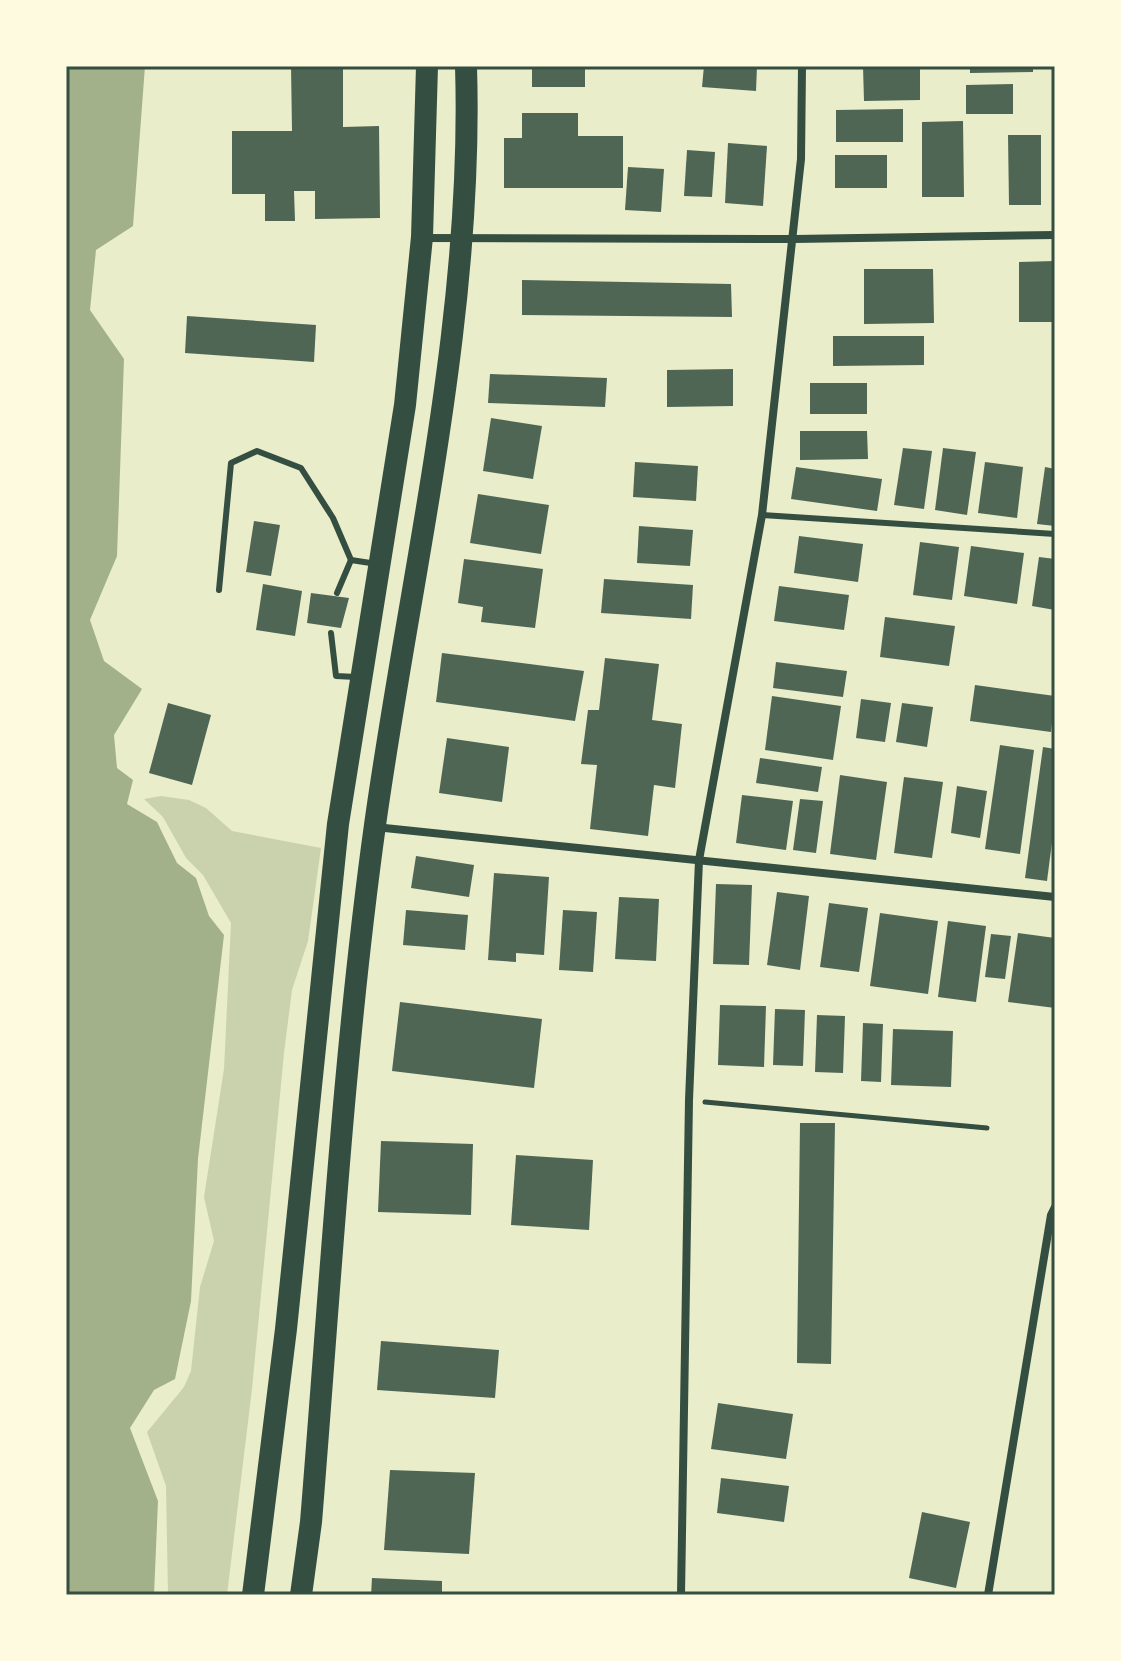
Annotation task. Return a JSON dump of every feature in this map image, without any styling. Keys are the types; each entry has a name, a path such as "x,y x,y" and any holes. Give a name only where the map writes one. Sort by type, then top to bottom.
{"highway":[{"path":"253,1595 283,1360 336,839 405,405 422,237 427,66"},
{"path":"301,1595 311,1522 351,1040 375,827 451,343 463,239 466,66"}],"street":[{"path":"681,1595 689,1100 699,860 762,515 794,239 801,159 802,66"},
{"path":"422,237 794,239 1055,235"},
{"path":"375,827 1055,897"},
{"path":"988,1595 1051,1215 1055,1207"}],"lane":[{"path":"219,590 231,463 257,451 301,468 333,518 351,560 337,593"},
{"path":"762,515 1055,534"},
{"path":"351,560 380,564"},
{"path":"331,633 336,676 361,677"}],"path":[{"path":"689,1100 987,1128"}],"shaded area":[{"path":"66,66 145,66 133,226 96,250 90,310 124,359 117,556 90,620 104,661 142,689 114,735 117,768 133,780 127,804 157,822 177,863 196,878 209,916 224,935 198,1159 191,1301 175,1379 154,1390 130,1428 158,1501 154,1595 66,1595"},
{"path":"161,796 189,800 206,808 232,831 321,848 308,941 292,990 284,1053 252,1389 227,1595 168,1595 166,1486 147,1432 184,1387 191,1371 200,1287 214,1241 204,1197 224,1069 231,923 203,875 186,858 163,817 144,799"}],"building":[{"path":"291,66 343,66 343,127 379,126 380,218 315,219 315,191 294,191 295,221 265,221 265,194 232,194 232,131 292,131"},
{"path":"532,66 585,66 585,87 532,87"},
{"path":"704,66 757,66 756,91 702,87"},
{"path":"863,66 920,66 920,100 864,101"},
{"path":"970,66 1033,66 1033,72 970,73"},
{"path":"1013,84 1013,114 966,114 966,85"},
{"path":"903,109 903,142 836,142 836,110"},
{"path":"522,113 578,113 578,136 623,136 623,188 504,188 504,138 522,138"},
{"path":"963,121 964,197 922,197 922,122"},
{"path":"1008,135 1041,135 1041,205 1009,205"},
{"path":"728,143 767,146 763,206 725,203"},
{"path":"687,150 715,152 712,197 684,196"},
{"path":"835,155 887,155 887,188 835,188"},
{"path":"628,167 664,169 661,212 625,210"},
{"path":"1055,261 1055,322 1019,322 1019,262"},
{"path":"864,269 933,269 934,323 864,324"},
{"path":"522,280 731,284 732,317 522,315"},
{"path":"187,316 316,325 314,362 185,353"},
{"path":"833,336 924,336 924,365 833,366"},
{"path":"733,369 733,406 667,407 667,370"},
{"path":"490,374 607,378 605,407 488,403"},
{"path":"810,383 867,383 867,414 810,414"},
{"path":"491,418 542,426 533,479 483,471"},
{"path":"800,431 867,431 868,459 800,460"},
{"path":"903,448 932,451 924,509 894,505"},
{"path":"943,448 976,452 967,515 935,510"},
{"path":"635,462 698,466 696,501 633,497"},
{"path":"985,462 1023,467 1017,518 978,513"},
{"path":"796,467 882,479 877,511 791,499"},
{"path":"1045,467 1055,469 1055,526 1037,524"},
{"path":"478,494 549,505 541,554 470,543"},
{"path":"254,521 280,525 271,576 246,572"},
{"path":"639,526 693,530 690,566 637,563"},
{"path":"799,536 863,544 858,582 794,573"},
{"path":"920,542 959,547 952,600 913,595"},
{"path":"971,546 1024,553 1017,604 964,596"},
{"path":"1039,557 1055,559 1055,610 1032,606"},
{"path":"464,559 543,569 535,628 481,622 483,607 458,603"},
{"path":"604,579 693,585 691,619 601,613"},
{"path":"263,584 302,591 295,636 256,630"},
{"path":"779,586 849,595 844,630 774,621"},
{"path":"311,593 349,598 341,628 307,623"},
{"path":"885,617 955,626 949,666 880,657"},
{"path":"442,653 584,671 575,721 436,702"},
{"path":"605,658 659,664 652,720 682,724 675,788 654,785 648,836 590,829 597,765 581,764 588,710 599,710"},
{"path":"776,662 847,671 843,697 773,688"},
{"path":"975,685 1055,696 1051,732 970,721"},
{"path":"772,696 841,706 833,760 765,750"},
{"path":"861,699 891,703 885,742 856,738"},
{"path":"168,703 211,715 192,785 149,773"},
{"path":"902,703 933,707 927,747 896,742"},
{"path":"447,738 509,747 502,802 439,793"},
{"path":"1000,745 1034,750 1020,854 985,849"},
{"path":"1043,747 1055,749 1055,819 1047,881 1025,878"},
{"path":"760,758 822,767 818,792 756,783"},
{"path":"840,775 887,782 876,860 830,854"},
{"path":"904,777 943,782 932,858 894,853"},
{"path":"957,786 987,791 980,838 951,833"},
{"path":"742,795 793,801 786,850 736,843"},
{"path":"800,799 823,801 816,853 793,850"},
{"path":"416,856 474,865 469,897 411,888"},
{"path":"494,873 549,877 544,955 516,953 516,962 488,960"},
{"path":"716,884 752,885 749,965 713,964"},
{"path":"777,892 809,896 800,970 767,965"},
{"path":"619,897 659,899 656,961 615,959"},
{"path":"829,903 868,908 859,972 820,967"},
{"path":"406,910 468,915 465,950 403,945"},
{"path":"563,910 597,912 593,972 559,970"},
{"path":"880,913 938,921 928,994 870,986"},
{"path":"948,921 986,926 976,1002 938,997"},
{"path":"1018,933 1055,938 1055,1008 1008,1002"},
{"path":"991,934 1011,936 1005,979 985,977"},
{"path":"400,1002 542,1019 534,1088 392,1071"},
{"path":"720,1005 766,1006 764,1067 718,1065"},
{"path":"775,1009 805,1010 803,1066 773,1065"},
{"path":"817,1015 845,1016 843,1073 815,1072"},
{"path":"863,1023 883,1024 881,1082 861,1081"},
{"path":"893,1029 953,1031 951,1087 891,1085"},
{"path":"800,1123 835,1123 831,1364 797,1363"},
{"path":"381,1141 473,1144 471,1215 378,1212"},
{"path":"516,1155 593,1160 589,1230 511,1225"},
{"path":"381,1341 499,1350 495,1398 377,1390"},
{"path":"718,1403 793,1414 786,1459 711,1449"},
{"path":"390,1470 475,1473 469,1554 384,1550"},
{"path":"721,1478 789,1486 784,1522 717,1513"},
{"path":"922,1512 970,1522 956,1588 909,1578"},
{"path":"372,1578 442,1581 442,1595 371,1595"}]}
